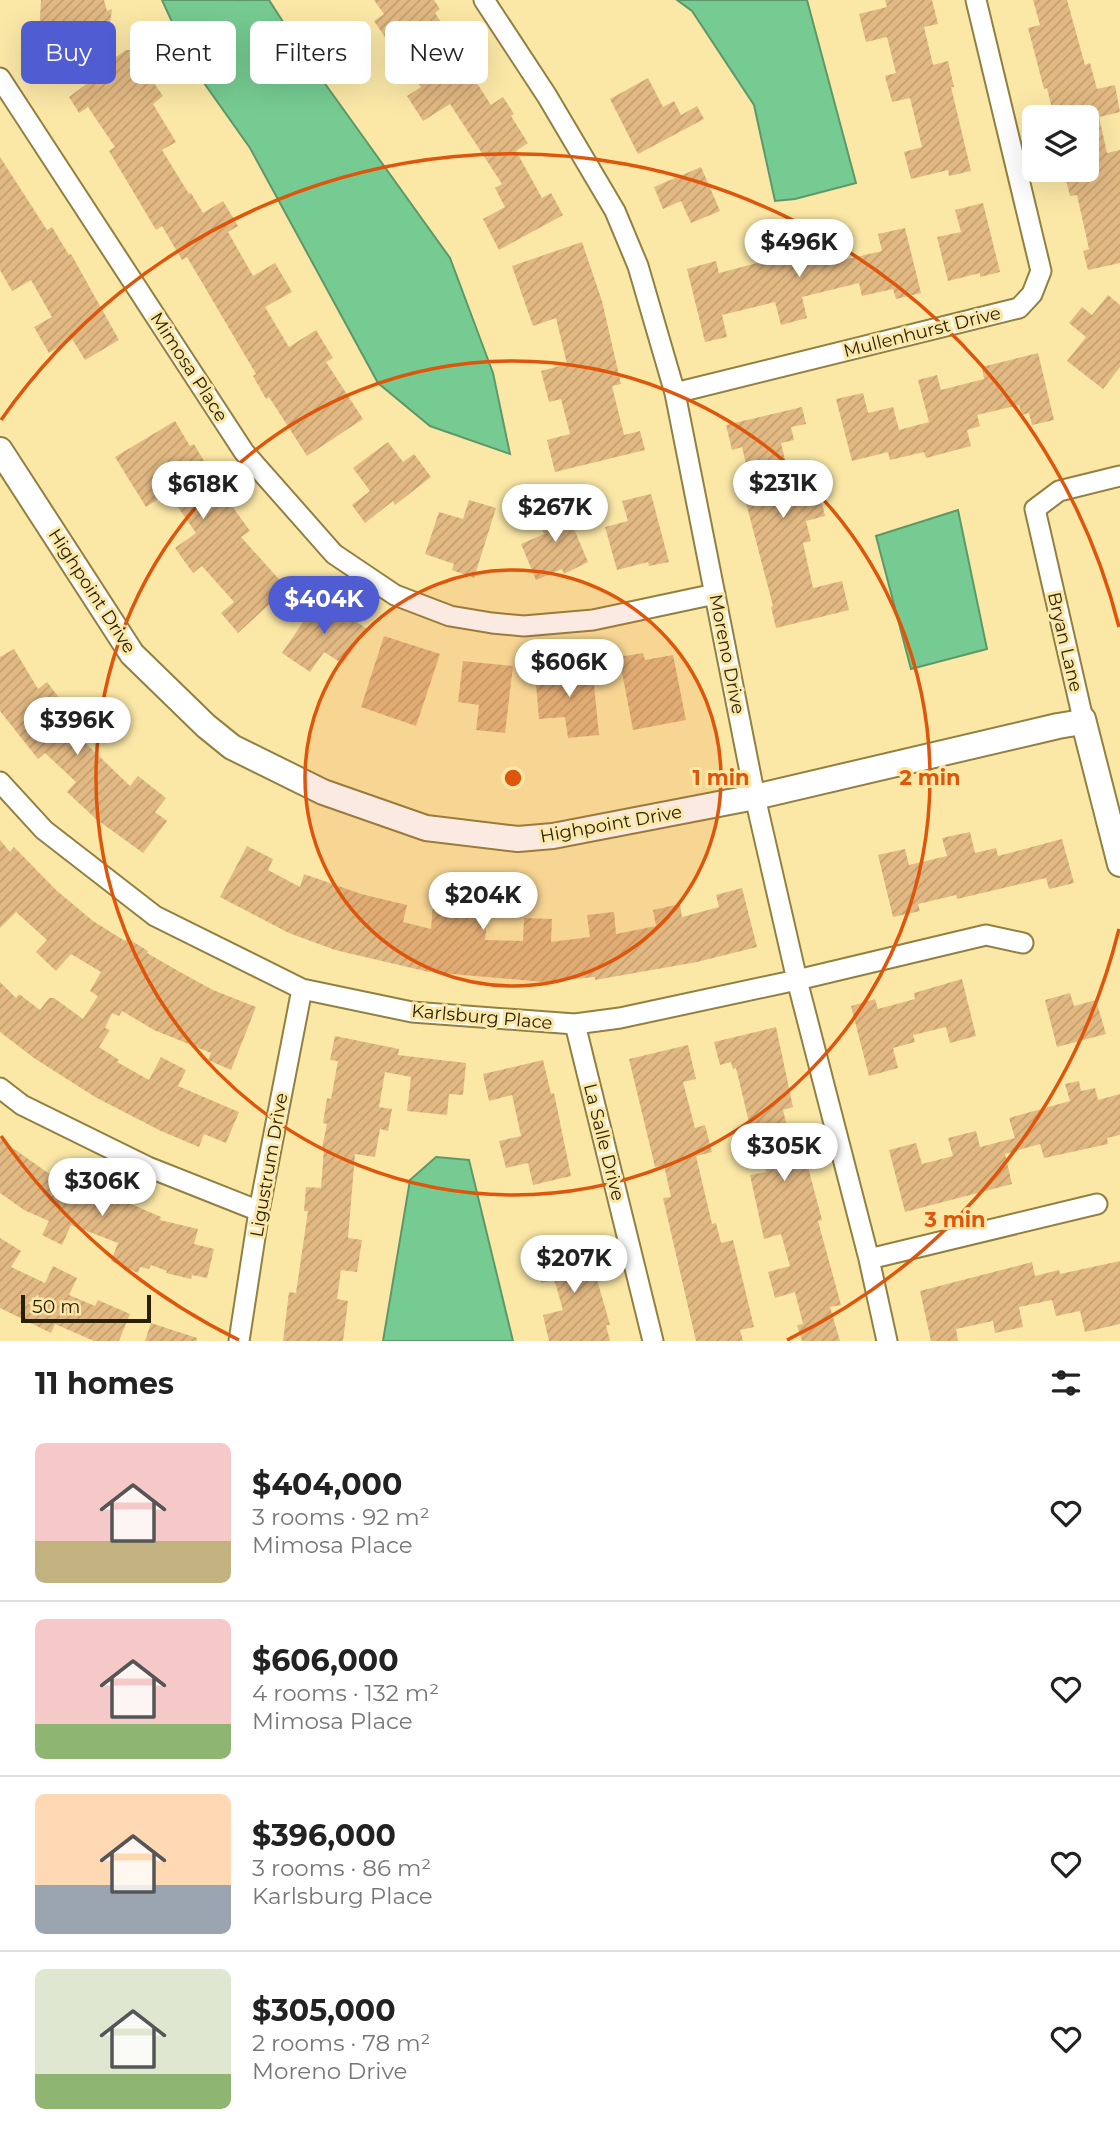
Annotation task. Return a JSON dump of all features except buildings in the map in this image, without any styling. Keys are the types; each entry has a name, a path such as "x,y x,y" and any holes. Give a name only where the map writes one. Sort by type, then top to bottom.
{"street":[{"name":"Moreno Drive","path":"484,0 547,96 615,211 638,266 675,393 755,797 797,980 869,1259 887,1341"},
{"name":"Mullenhurst Drive","path":"675,393 1019,308 1032,294 1041,271 976,0"},
{"name":"Mimosa Place","path":"0,78 244,452 334,554 395,595 450,616 492,623 524,626 593,620 715,594"},
{"name":"Highpoint Drive","path":"0,450 132,654 206,726 232,747 323,792 426,828 518,839 554,836 755,797 1076,723 1083,719"},
{"name":"Bryan Lane","path":"1120,476 1059,491 1035,509 1083,719 1120,864"},
{"name":"Karlsburg Place","path":"0,782 44,830 155,916 302,989 412,1012 575,1024 620,1018 797,980 986,935 1023,943"},
{"name":"Ligustrum Drive","path":"239,1341 259,1211 302,989"},
{"name":"La Salle Drive","path":"575,1024 653,1341"},
{"path":"0,1088 22,1105 148,1167 259,1211"},
{"path":"869,1259 1097,1203"}],"shaded area":[{"path":"162,0 269,0 282,21 250,21 250,84 325,84 450,258 493,373 510,454 430,426 378,383 250,148 205,84 236,84 236,21 172,21"},
{"path":"677,0 807,0 856,183 795,199 775,201 754,105 692,11"},
{"path":"958,510 987,649 911,669 876,536"},
{"path":"436,1157 469,1160 513,1341 383,1341 410,1180"}]}
